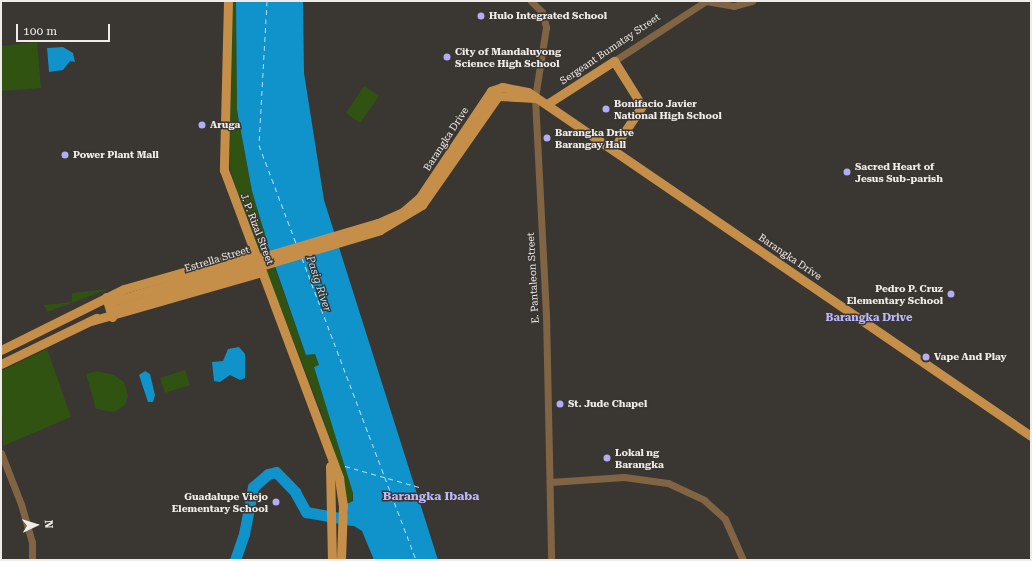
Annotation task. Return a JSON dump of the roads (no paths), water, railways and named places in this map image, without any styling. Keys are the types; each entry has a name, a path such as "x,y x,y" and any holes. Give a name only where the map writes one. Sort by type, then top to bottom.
{"main road":[{"name":"J. P. Rizal Street","path":"228,1 224,170 341,489 342,549 340,560"},
{"name":"Sergeant Bumatay Street","path":"547,104 614,61"},
{"path":"613,149 642,106 614,61"},
{"name":"Barangka Drive","path":"379,227 402,212 420,196 491,91 506,87 528,92 1031,436"},
{"name":"Estrella Street","path":"110,307 379,227"},
{"name":"Estrella Street","path":"1,364 91,321 110,307 205,266 254,252"},
{"path":"205,266 214,270 215,285"},
{"name":"Estrella Street","path":"1,350 86,309 110,307 215,285 262,272"},
{"name":"J. P. Rizal Street","path":"329,453 333,495 332,560"}],"street":[{"name":"E. Pantaleon Street","path":"531,1 542,12 546,27 535,98 550,482 551,560"},
{"name":"Sergeant Bumatay Street","path":"614,61 706,1 734,6 752,1"},
{"path":"1,453 21,504 32,542 32,560"},
{"path":"550,482 624,477 668,483 704,500 725,519 743,560"}],"water":[{"name":"Pasig River","path":"236,1 303,1 304,73 324,200 438,560 374,560 362,531 349,523 347,504 353,501 353,493 314,367 319,365 315,354 306,355 268,246 261,248 259,244 267,241 252,191 237,110"},
{"path":"63,47 73,53 75,62 70,61 63,70 49,72 47,48"},
{"path":"239,347 245,354 245,378 240,380 230,375 220,382 214,381 212,362 223,361 228,349"},
{"path":"145,371 150,374 155,395 153,402 148,402 139,375"}],"waterway":[{"path":"235,560 244,534 253,487 268,474 276,472 295,492 306,512 352,520"}],"place":[{"name":"Hulo Integrated School","path":"481,16"},
{"name":"City of Mandaluyong Science High School","path":"447,57"},
{"name":"Bonifacio Javier National High School","path":"606,109"},
{"name":"Aruga","path":"202,125"},
{"name":"Barangka Drive Barangay Hall","path":"547,138"},
{"name":"Power Plant Mall","path":"65,155"},
{"name":"Sacred Heart of Jesus Sub-parish","path":"847,172"},
{"name":"Pedro P. Cruz Elementary School","path":"951,294"},
{"name":"Vape And Play","path":"926,357"},
{"name":"St. Jude Chapel","path":"560,404"},
{"name":"Lokal ng Barangka","path":"607,458"},
{"name":"Guadalupe Viejo Elementary School","path":"276,502"}],"district":[{"name":"Barangka Drive","path":"869,318"},
{"name":"Barangka Ibaba","path":"431,497"}]}
